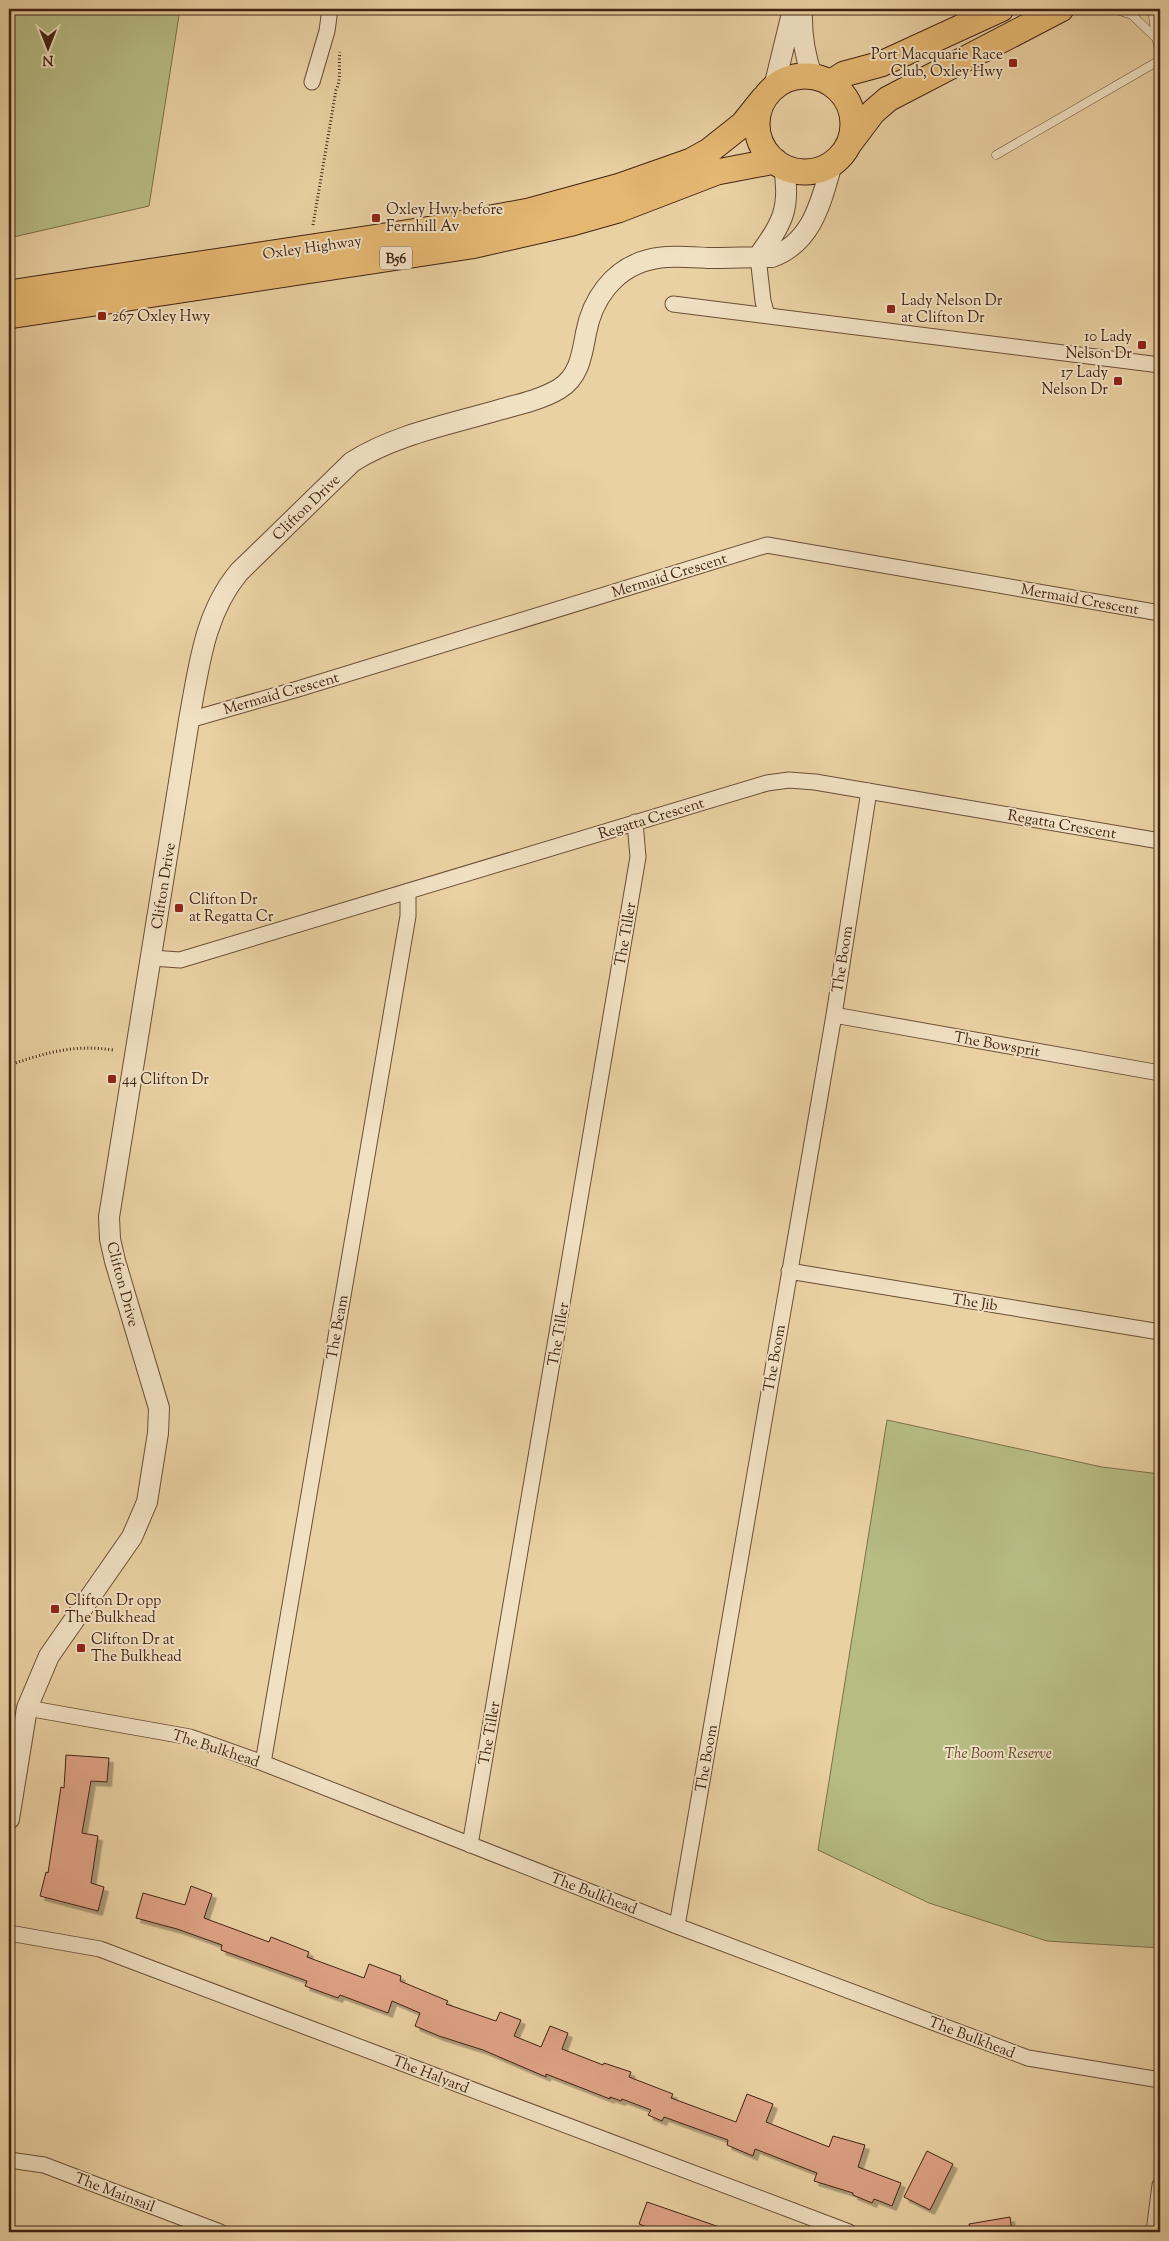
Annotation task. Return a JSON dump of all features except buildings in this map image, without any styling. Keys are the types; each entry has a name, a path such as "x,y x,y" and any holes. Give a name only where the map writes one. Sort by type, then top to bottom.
{"main road":[{"path":"780,164 765,151 758,132 758,112 769,93 792,78 821,79 881,64 1001,9"},
{"path":"839,155 873,112 888,99 1061,9"},
{"path":"821,79 841,92 851,112 852,133 839,155"},
{"name":"Oxley Highway","path":"9,293 431,229 529,211 620,186 691,161 709,151 744,124 769,93"},
{"name":"B56","path":"780,164 808,171 820,169 839,155"},
{"name":"Oxley Highway","path":"9,316 472,246 572,223 618,210 717,172 780,164"}],"street":[{"path":"312,82 327,31 330,9"},
{"path":"769,93 793,9"},
{"path":"802,9 801,32 804,52 821,79"},
{"name":"Clifton Drive","path":"9,1819 27,1708 48,1656 132,1537 147,1502 158,1433 159,1408 115,1261 110,1239 109,1217 152,958 188,720 209,624 225,588 352,462 366,453 394,442 527,402 559,389 571,380 582,356 588,319 594,304 603,290 618,274 648,260 668,257 772,257 786,252 796,244 814,218 839,155"},
{"path":"767,315 763,301 758,257 784,216 788,192 780,164"},
{"path":"673,304 1160,365"},
{"name":"Mermaid Crescent","path":"188,720 316,684 767,545 1160,613"},
{"name":"Regatta Crescent","path":"152,958 180,960 767,783 789,780 869,791 1160,841"},
{"name":"The Boom","path":"677,1926 834,1015 869,791"},
{"name":"The Tiller","path":"470,1845 638,857 636,822"},
{"name":"The Beam","path":"263,1763 408,916 408,892"},
{"name":"The Bowsprit","path":"834,1015 1160,1073"},
{"name":"The Jib","path":"789,1271 1160,1332"},
{"name":"The Bulkhead","path":"27,1708 190,1737 263,1763 677,1926 1028,2058 1160,2080"},
{"name":"The Halyard","path":"9,1933 100,1949 848,2232"},
{"name":"The Mainsail","path":"9,2160 44,2165 220,2232"},
{"path":"1154,2232 1160,2185"}],"lane":[{"path":"1114,9 1132,15 1156,38"},
{"path":"1152,9 1160,52"},
{"path":"996,155 1160,60"}],"path":[{"path":"313,226 336,90 340,82 338,62 341,44"},
{"path":"9,1065 54,1050 77,1048 112,1050"}],"green space":[{"path":"9,9 180,9 149,206 9,238"},
{"name":"The Boom Reserve","path":"887,1420 1102,1467 1160,1474 1160,1948 1047,1941 929,1903 818,1850"}],"place":[{"name":"Port Macquarie Race Club, Oxley Hwy","path":"1013,63"},
{"name":"Oxley Hwy before Fernhill Av","path":"376,218"},
{"name":"Lady Nelson Dr at Clifton Dr","path":"891,309"},
{"name":"267 Oxley Hwy","path":"102,316"},
{"name":"10 Lady Nelson Dr","path":"1142,345"},
{"name":"17 Lady Nelson Dr","path":"1118,381"},
{"name":"Clifton Dr at Regatta Cr","path":"179,908"},
{"name":"44 Clifton Dr","path":"112,1079"},
{"name":"Clifton Dr opp The Bulkhead","path":"55,1609"},
{"name":"Clifton Dr at The Bulkhead","path":"81,1648"}]}
